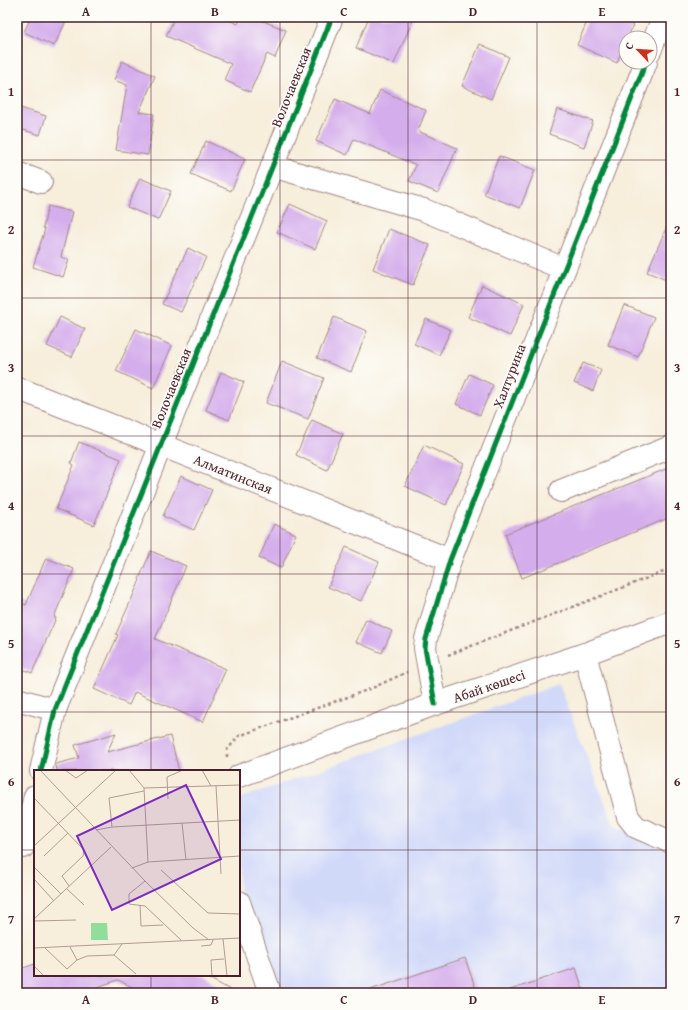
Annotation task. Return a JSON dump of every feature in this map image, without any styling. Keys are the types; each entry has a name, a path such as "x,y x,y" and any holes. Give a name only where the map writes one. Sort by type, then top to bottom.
{"street":[{"name":"Волочаевская","path":"41,770 55,710 332,17"},
{"path":"658,30 663,17"},
{"name":"Халтурина","path":"435,704 425,648 426,639 450,560 643,70"},
{"path":"272,166 424,210 564,269"},
{"path":"17,173 40,182"},
{"name":"Алматинская","path":"17,388 450,560"},
{"path":"561,491 671,447"},
{"name":"Абай көшесі","path":"240,776 435,704 584,654 671,622"},
{"path":"584,654 628,817 636,827 671,842"},
{"path":"17,700 55,710"},
{"path":"25,847 34,801"},
{"path":"240,905 270,993"}],"shaded area":[{"path":"559,684 614,826 671,851 671,993 272,993 240,902 240,799"}],"building":[{"path":"31,17 68,17 54,46 24,32"},
{"path":"175,17 222,17 238,24 241,17 253,17 286,30 275,58 267,54 250,92 224,80 231,64 166,36"},
{"path":"369,17 414,17 394,64 356,48"},
{"path":"589,17 615,17 633,25 631,30 618,30 617,63 577,45"},
{"path":"480,44 509,57 491,99 462,86"},
{"path":"122,61 155,76 139,112 154,114 148,155 116,150 127,85 114,80"},
{"path":"380,90 426,110 418,131 457,148 438,193 409,181 416,165 354,139 347,155 316,141 335,99 370,114"},
{"path":"17,107 46,116 40,135 17,128"},
{"path":"557,109 593,121 584,147 549,134"},
{"path":"206,141 245,159 231,191 191,174"},
{"path":"499,156 535,170 520,208 484,194"},
{"path":"140,178 171,191 158,220 127,207"},
{"path":"290,204 327,221 315,249 277,232"},
{"path":"48,206 72,212 61,257 69,260 63,277 33,267 45,229 43,228"},
{"path":"671,217 671,282 647,272"},
{"path":"389,229 430,245 413,285 373,269"},
{"path":"188,248 206,257 181,312 162,304"},
{"path":"482,285 524,304 510,336 468,317"},
{"path":"624,305 654,317 638,357 608,345"},
{"path":"60,317 85,329 72,357 47,346"},
{"path":"334,317 367,331 351,372 317,358"},
{"path":"426,319 451,330 439,355 414,344"},
{"path":"136,329 172,346 153,388 116,371"},
{"path":"282,361 324,378 308,419 266,403"},
{"path":"583,363 601,370 593,391 574,383"},
{"path":"221,372 244,382 229,420 206,410"},
{"path":"469,374 493,385 480,415 456,404"},
{"path":"312,420 343,434 327,470 296,455"},
{"path":"79,442 121,459 94,525 56,509 74,465 71,463"},
{"path":"424,445 464,464 446,505 405,486"},
{"path":"671,467 671,517 522,578 505,534"},
{"path":"181,476 212,490 194,530 163,516"},
{"path":"274,524 296,534 281,568 259,558"},
{"path":"346,547 379,562 361,601 328,587"},
{"path":"151,551 186,566 155,639 226,669 203,722 135,692 129,705 94,689 118,635 116,634"},
{"path":"46,558 74,569 54,617 56,618 32,673 17,667 17,601 26,605"},
{"path":"366,619 392,631 382,653 356,642"},
{"path":"116,733 107,752 170,736 179,770 57,770 56,764 79,758 75,745"},
{"path":"465,958 477,993 370,993 370,990"},
{"path":"34,964 34,976 205,976 236,993 144,993 118,980 79,993 17,993 17,970"},
{"path":"576,968 584,993 511,993 510,990"}],"cycle path":[{"path":"41,770 55,710 332,17"},
{"path":"435,704 425,648 426,639 450,560 643,70"}]}
